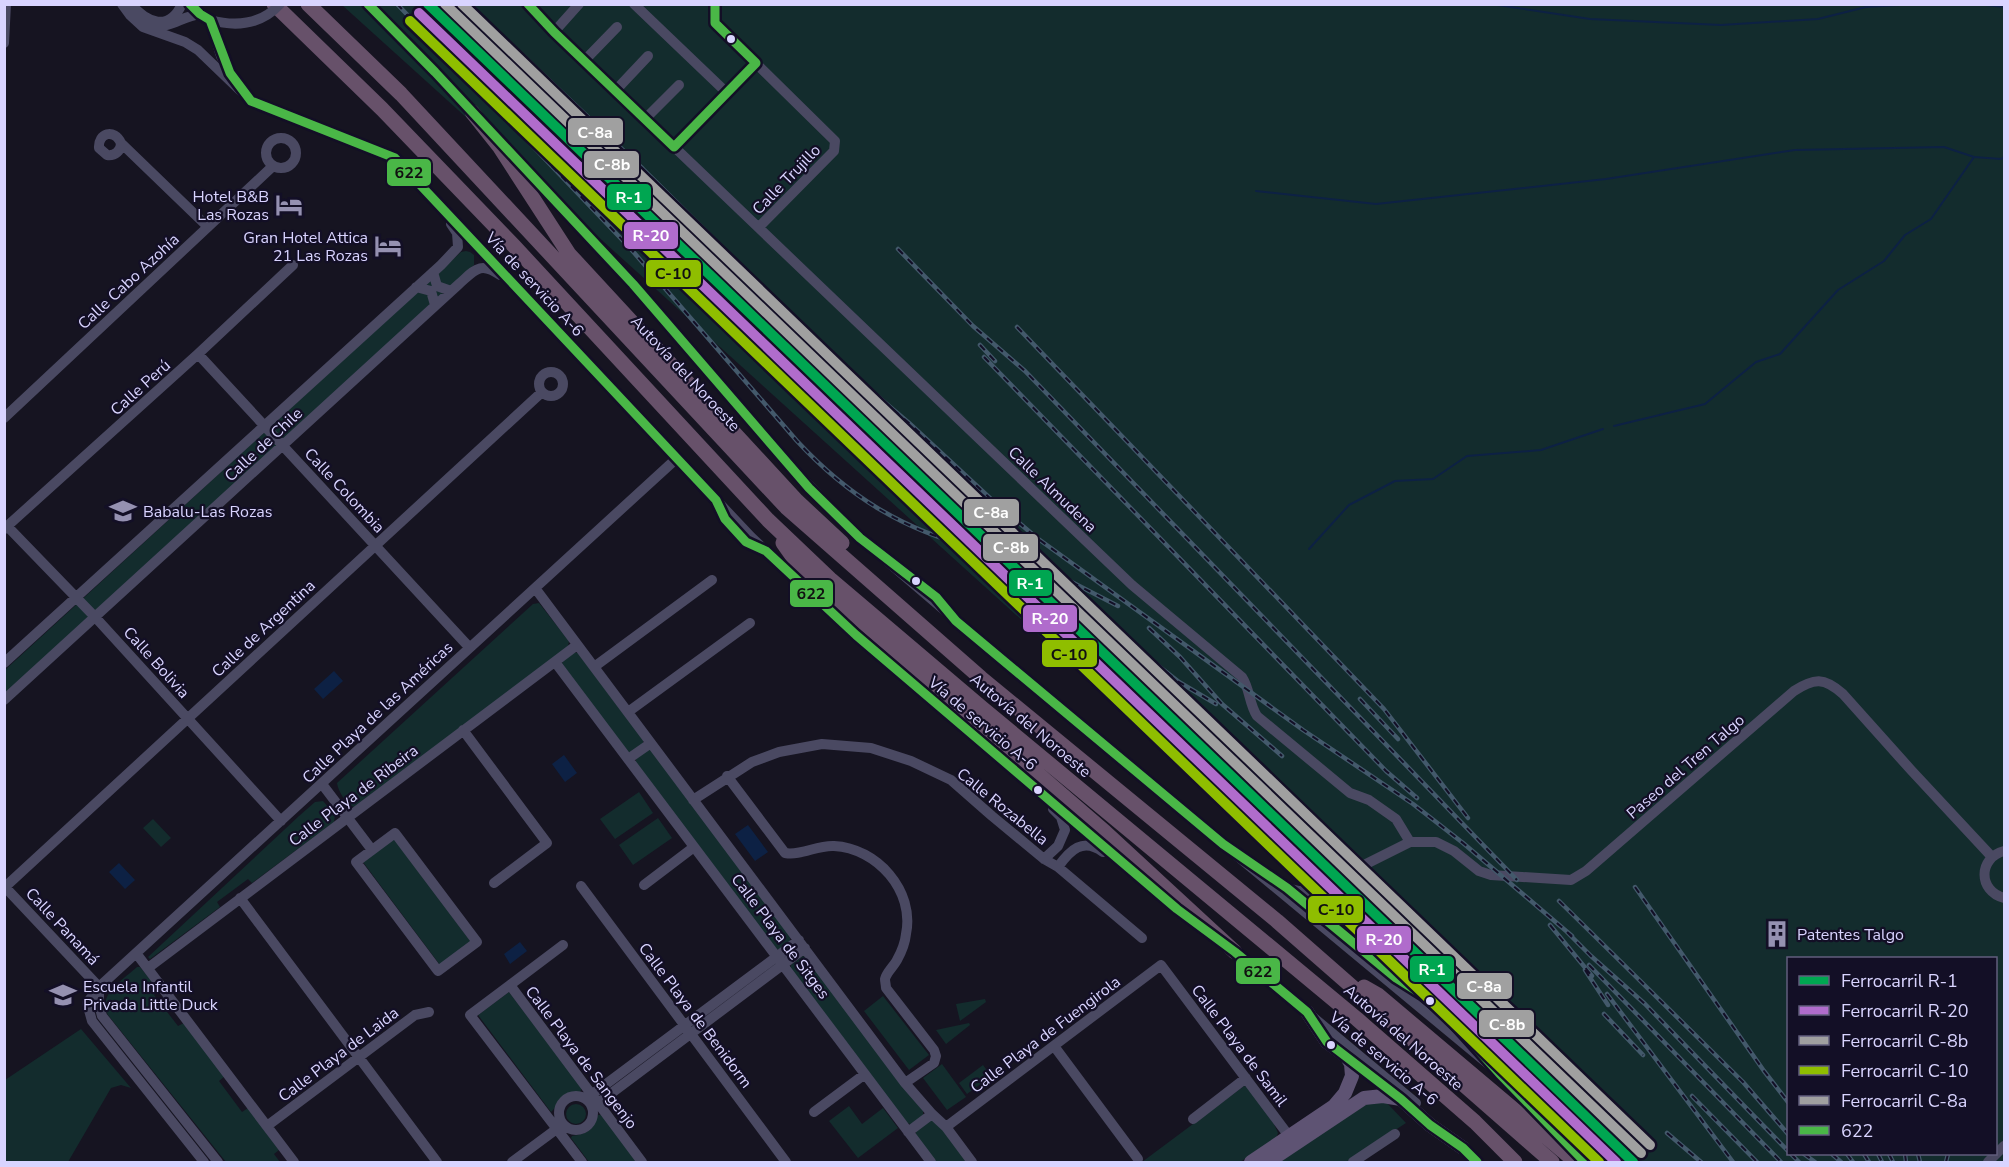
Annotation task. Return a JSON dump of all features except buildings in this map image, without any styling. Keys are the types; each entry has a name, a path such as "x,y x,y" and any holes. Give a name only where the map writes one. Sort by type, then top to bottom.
{"highway":[{"name":"Autovía del Noroeste","path":"274,4 382,109 514,246 768,520 830,579 1357,1019 1475,1122 1515,1162"},
{"name":"Autovía del Noroeste","path":"308,4 401,94 786,507 981,678 1331,968 1552,1162"},
{"path":"472,112 499,146 569,254 797,501 859,559 953,640 981,678"},
{"path":"768,520 795,560 827,591 1105,832 1235,952"},
{"path":"1331,968 1378,995 1576,1162"}],"main road":[{"path":"1268,1162 1334,1106 1345,1093 1352,1076 1351,1064 1347,1057 1327,1042 1307,1012"},
{"path":"1251,1162 1364,1098 1383,1095 1401,1100 1430,1125 1463,1148"}],"street":[{"path":"4,43 6,4"},
{"name":"Vía de servicio A-6","path":"124,4 148,25 157,27 166,26 185,16 200,14"},
{"name":"Vía de servicio A-6","path":"124,4 130,15 143,27 185,42 198,50 251,101 395,158 751,537 856,635 1177,909 1235,952 1407,1095 1477,1162"},
{"path":"131,4 148,20 165,22 174,17 182,4"},
{"path":"190,4 210,20 227,25 245,24 262,19 280,4"},
{"path":"367,4 435,72 633,284 796,474 860,538 1053,703 1499,1073"},
{"name":"Calle Almudena","path":"528,4 554,33 1132,585 1242,677 1257,716 1350,793 1369,800 1396,819 1410,842"},
{"path":"554,33 579,4"},
{"path":"634,4 726,92"},
{"path":"674,147 756,63 715,23 715,4"},
{"name":"Vía de servicio A-6","path":"210,20 221,56 242,92"},
{"path":"584,61 617,27"},
{"path":"615,91 648,56"},
{"name":"Calle Trujillo","path":"756,63 832,137 836,145 834,151 759,227"},
{"path":"645,119 679,85"},
{"path":"121,142 208,227"},
{"name":"Calle Cabo Azohía","path":"4,418 273,166"},
{"name":"Calle de Chile","path":"4,663 458,247 457,233 436,201"},
{"name":"Calle Perú","path":"6,527 293,265"},
{"name":"Calle de Chile","path":"4,700 478,268 489,267 516,286"},
{"path":"433,272 437,286 451,291"},
{"path":"416,287 431,291 435,305"},
{"name":"Calle Colombia","path":"198,354 470,647"},
{"name":"Calle de Argentina","path":"5,886 542,392"},
{"name":"Calle Playa de las Américas","path":"99,987 676,459"},
{"name":"Calle Bolivia","path":"6,527 96,618 281,821"},
{"path":"594,667 712,580"},
{"name":"Calle Playa de Sitges","path":"535,588 905,1083 946,1127 972,1162"},
{"path":"628,712 750,623"},
{"name":"Calle Playa de Ribeira","path":"148,968 577,645"},
{"name":"Calle Playa de Sitges","path":"555,662 931,1162"},
{"name":"Paseo del Tren Talgo","path":"1410,842 1436,842 1454,851 1479,871 1491,874 1570,880 1586,871 1794,691 1806,683 1820,681 1832,684 1843,694 1992,856"},
{"path":"463,730 547,843 494,882"},
{"path":"628,759 651,743"},
{"name":"Calle Rozabella","path":"693,800 752,762 779,752 822,744 871,748 911,760 951,780 1142,938"},
{"path":"985,744 1060,817 1065,830 1059,846 1044,859"},
{"path":"727,776 785,853 794,855 814,847 833,845 854,848 875,860 891,875 901,890 908,926 904,946 885,978 886,988 934,1050 936,1056 934,1062 905,1083"},
{"path":"321,784 372,850"},
{"path":"395,833 477,942 438,971 356,862 372,850 395,833"},
{"path":"1287,888 1312,891 1410,842"},
{"path":"1222,844 1287,888 1467,1038 1585,1162"},
{"path":"1058,867 1069,852 1080,846 1095,846 1177,909"},
{"path":"644,885 694,847"},
{"path":"2004,851 1992,856 1984,870 1986,885 1996,896 2004,898"},
{"path":"1322,917 1320,903 1326,891 1342,877"},
{"name":"Calle Panamá","path":"5,886 99,987"},
{"name":"Calle Playa de Benidorm","path":"581,886 786,1162"},
{"path":"240,898 437,1162"},
{"path":"592,1101 802,944"},
{"path":"510,984 563,945"},
{"path":"136,953 294,1162"},
{"name":"Calle Playa de Fuengirola","path":"946,1127 1161,965"},
{"name":"Calle Playa de Samil","path":"1161,965 1292,1140"},
{"name":"Calle Playa de Sangenjo","path":"582,1162 560,1126 470,1015 510,984 592,1101 642,1162"},
{"path":"99,987 87,1004 92,1021 204,1159 219,1162"},
{"name":"Calle Playa de Laida","path":"267,1126 416,1015 429,1012"},
{"path":"1054,1046 1138,1159"},
{"path":"814,1112 865,1074"},
{"path":"1193,1119 1246,1078"},
{"path":"560,1126 560,1109 565,1100 576,1096 592,1101"},
{"path":"560,1126 574,1130 585,1127 592,1119 592,1101"},
{"path":"908,1132 932,1114"},
{"path":"512,1162 560,1126"},
{"path":"1353,1162 1395,1134"}],"green space":[{"path":"342,5 2004,5 2004,1162 1617,1162 1435,994"},
{"path":"466,251 474,255 474,265 5,694 5,670 461,252"},
{"path":"539,603 569,641 568,647 354,807 348,803 337,783 533,604"},
{"path":"573,652 578,653 643,740 643,744 632,752 628,752 562,664 563,660"},
{"path":"647,750 652,750 790,936 790,941 780,949 775,949 636,764 636,759"},
{"path":"639,792 653,813 615,839 600,819"},
{"path":"323,801 335,815 334,822 252,883 248,879 217,902 220,907 150,959 148,957 299,816 315,802"},
{"path":"658,818 672,838 633,865 619,845"},
{"path":"153,819 171,838 161,847 143,828"},
{"path":"394,839 471,942 440,965 363,862"},
{"path":"803,956 809,960 923,1111 923,1116 911,1124 906,1123 791,968 791,965"},
{"path":"137,967 140,967 159,990 154,995 178,1026 184,1023 225,1076 219,1081 242,1112 248,1108 279,1150 274,1154 280,1162 226,1162 108,1015 106,1000 109,994"},
{"path":"509,992 582,1088 580,1092 568,1094 562,1098 551,1112 478,1015"},
{"path":"883,996 929,1055 909,1070 864,1011"},
{"path":"985,999 986,1002 960,1021 956,1004"},
{"path":"969,1023 970,1025 946,1044 936,1030"},
{"path":"81,1029 131,1088 121,1085 111,1088 68,1162 5,1162 5,1080"},
{"path":"942,1064 966,1097 947,1110 923,1078"},
{"path":"983,1065 991,1076 967,1094 959,1083"},
{"path":"1244,1086 1248,1087 1274,1124 1278,1133 1276,1138 1240,1162 1142,1162"},
{"path":"1386,1102 1406,1123 1346,1162 1279,1162 1366,1104"},
{"path":"572,1104 580,1104 586,1110 586,1118 580,1124 572,1124 566,1118 566,1110"},
{"path":"849,1106 862,1124 883,1108 898,1128 858,1158 829,1121"},
{"path":"598,1115 602,1115 637,1162 589,1162 571,1138 589,1130"},
{"path":"931,1120 938,1121 968,1162 936,1162 916,1136 916,1131"}],"water":[{"path":"334,671 343,681 323,699 314,689"},
{"path":"564,755 577,773 565,782 552,764"},
{"path":"748,825 768,852 755,861 735,834"},
{"path":"119,863 135,880 125,889 109,872"},
{"path":"520,942 527,951 510,964 504,954"}],"waterway":[{"path":"1491,4 1590,19 1721,25 1818,19 1866,7 1916,4"},
{"path":"1977,4 2004,7"},
{"path":"1256,191 1376,204 1606,179 1795,150 1944,147 1974,157"},
{"path":"1614,426 1705,404 1756,362 1780,354 1838,290 1884,261 1905,235 1931,219 1974,157 2001,159 2004,157"},
{"path":"1309,549 1349,505 1395,481 1433,479 1467,456 1541,450 1603,429"}],"railway":[{"path":"397,4 630,248 797,441 817,461 857,495 879,509 925,532 978,549"},
{"path":"468,4 643,169 843,367 1037,538 1303,730 1413,804 1463,843 1572,936"},
{"path":"898,249 973,326 1025,371 1517,880"},
{"path":"1017,327 1384,709 1468,818"},
{"path":"980,345 995,361"},
{"path":"984,357 1386,771 1417,798"},
{"path":"1020,561 1060,576 1118,606"},
{"path":"1149,628 1180,657 1222,704 1282,756"},
{"path":"1156,664 1179,682 1216,704"},
{"path":"1360,699 1398,739"},
{"path":"1635,887 1787,1101"},
{"path":"1559,901 1743,1082 1787,1133"},
{"path":"1550,925 1592,976"},
{"path":"1567,932 1645,1004 1787,1150"},
{"path":"1589,965 1781,1162"},
{"path":"1585,970 1608,1005"},
{"path":"1607,994 1733,1162"},
{"path":"1604,1014 1643,1055"},
{"path":"1692,1096 1757,1162"},
{"path":"1667,1133 1701,1162"},
{"path":"1792,1155 1799,1162"},
{"path":"1805,1155 1815,1162"},
{"path":"1833,1155 1841,1162"},
{"path":"1848,1155 1853,1162"},
{"path":"1865,1155 1869,1162"},
{"path":"1878,1155 1882,1162"},
{"path":"1890,1155 1893,1162"},
{"path":"1905,1155 1906,1162"},
{"path":"1918,1155 1920,1162"},
{"path":"1946,1162 1948,1155"}],"rail line":[{"name":"R-1","path":"428,4 1633,1162"},
{"name":"C-8b","path":"445,4 1641,1153"},
{"name":"C-8a","path":"462,4 1650,1145"},
{"name":"R-20","path":"419,13 1616,1162"},
{"name":"C-10","path":"410,21 1599,1162"}],"transit line":[{"name":"622","path":"190,4 210,20 230,73 251,101 395,158 716,500 725,519 746,542 766,551 856,635 1177,909 1235,952 1307,1012 1327,1042 1401,1099 1430,1125 1463,1148 1477,1162"},
{"name":"622","path":"368,4 435,72 633,284 809,488 860,538 936,597 956,621 1223,844 1287,888 1396,978 1423,995 1445,1013 1585,1162"},
{"name":"622","path":"528,4 554,32 674,147 756,63 715,23 715,4"}],"place":[{"name":"Hotel B&B Las Rozas","path":"289,205"},
{"name":"Gran Hotel Attica 21 Las Rozas","path":"388,246"},
{"name":"Babalu-Las Rozas","path":"123,511"},
{"name":"Patentes Talgo","path":"1777,934"},
{"name":"Escuela Infantil Privada Little Duck","path":"63,995"}]}
